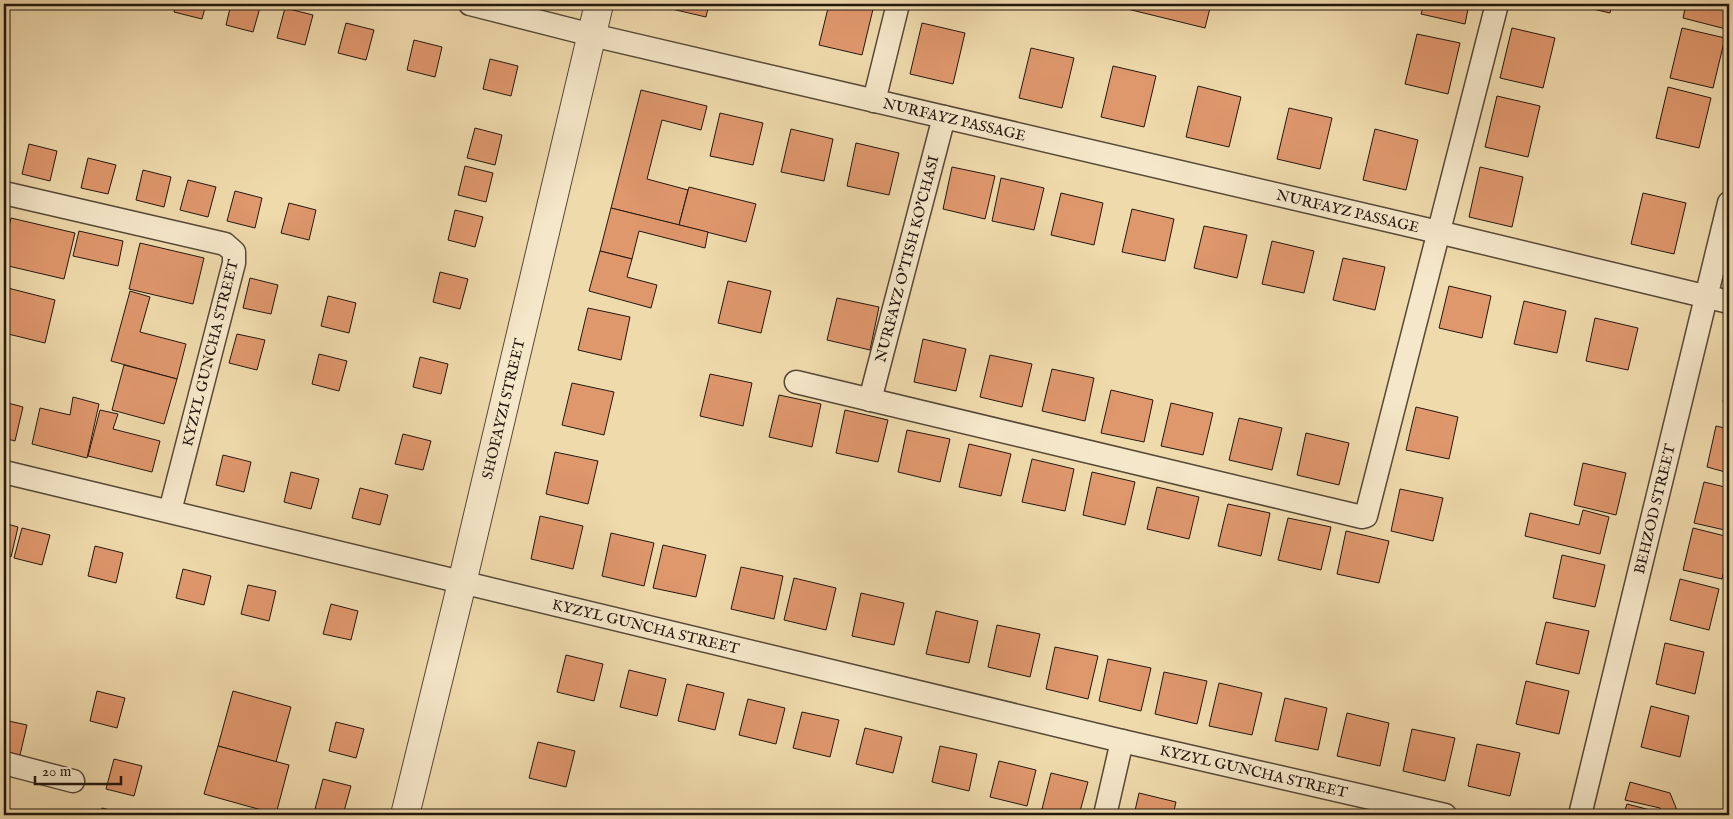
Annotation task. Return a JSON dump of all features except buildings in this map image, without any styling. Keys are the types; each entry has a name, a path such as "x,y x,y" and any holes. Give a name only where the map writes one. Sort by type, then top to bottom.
{"street":[{"name":"NURFAYZ PASSAGE","path":"470,4 592,35 1438,232 1729,302"},
{"name":"SHOFAYZI STREET","path":"405,815 599,4"},
{"path":"874,101 898,4"},
{"name":"NURFAYZ PASSAGE","path":"796,382 1362,517 1366,516 1497,4"},
{"name":"NURFAYZ O'TISH KO'CHASI","path":"870,400 944,117"},
{"name":"KYZYL GUNCHA STREET","path":"4,193 225,244 234,252 234,264 170,511"},
{"name":"BEHZOD STREET","path":"1580,815 1729,204"},
{"name":"KYZYL GUNCHA STREET","path":"4,472 1122,741 1445,815"},
{"path":"1106,815 1122,741"},
{"path":"4,763 73,781"}]}
